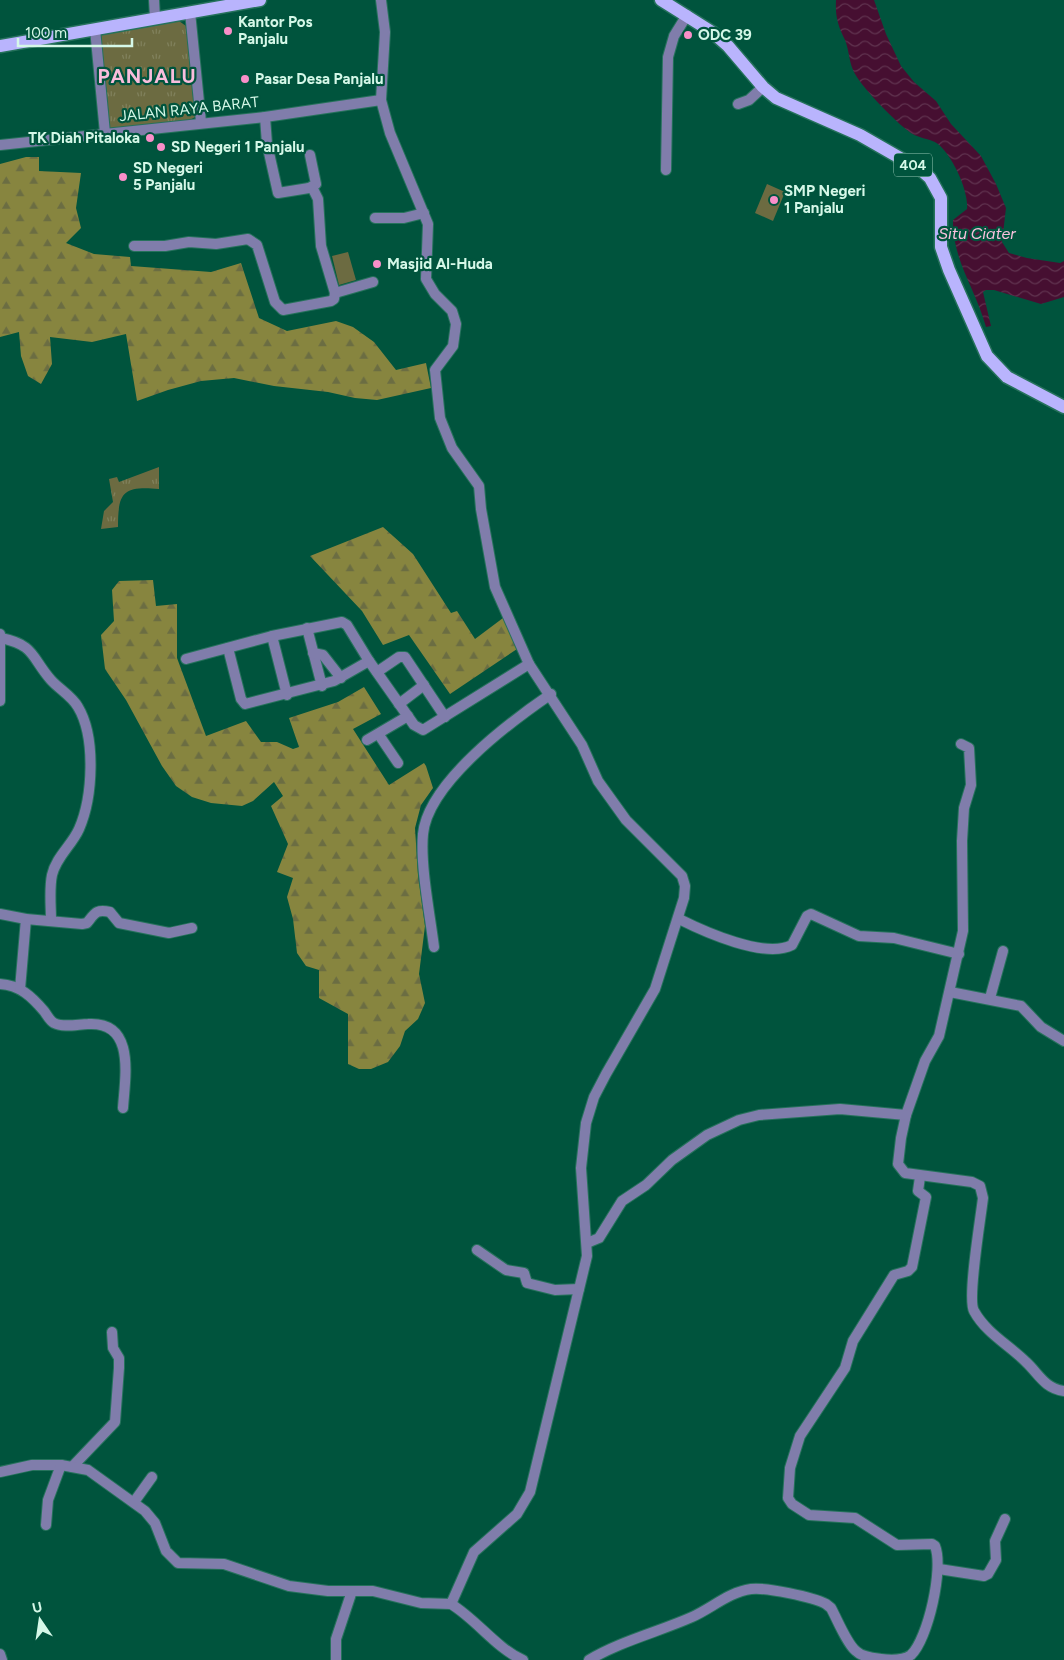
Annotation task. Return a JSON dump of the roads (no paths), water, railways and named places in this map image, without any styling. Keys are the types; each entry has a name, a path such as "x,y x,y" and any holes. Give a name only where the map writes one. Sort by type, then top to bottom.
{"main road":[{"path":"0,46 260,0"},
{"name":"404","path":"661,0 687,15 728,46 763,87 785,103 834,122 860,135 922,170 930,178 941,198 941,247 949,270 987,356 1007,377 1064,407"}],"street":[{"path":"154,0 155,18"},
{"path":"381,0 385,32 381,100 390,134 429,229 426,279 436,294 452,311 457,329 453,346 435,370 440,418 452,448 479,486 481,509 495,587 529,664 551,694 582,745 598,781 621,812 682,876 686,886 679,919 655,989 594,1097 586,1123 581,1168 587,1256 530,1492 517,1514 474,1552 459,1591 451,1604"},
{"path":"190,12 201,122"},
{"path":"666,170 668,57 674,36 687,15"},
{"path":"95,29 105,133"},
{"path":"738,104 749,100 763,87"},
{"name":"JALAN RAYA BARAT","path":"0,145 265,116 381,100"},
{"path":"265,116 267,144 278,193 309,188 316,183 310,155"},
{"path":"134,246 165,246 189,242 216,244 248,239 257,245 275,302 279,308 283,310 331,301 334,299 334,292 321,246 318,199 313,189 309,188"},
{"path":"375,218 404,218 424,213"},
{"path":"334,292 373,282"},
{"path":"186,659 307,628 339,622 345,623 399,704 417,728 423,730 529,664"},
{"path":"307,628 322,686"},
{"path":"0,633 0,701"},
{"path":"272,636 287,695"},
{"path":"1,642 25,646 50,679 77,704 90,752 88,804 78,830 59,857 52,874 51,920"},
{"path":"228,648 243,703 248,704 322,686 369,661"},
{"path":"313,653 322,655 340,678"},
{"path":"377,672 402,656 406,657 445,717"},
{"path":"399,704 424,685"},
{"path":"434,947 423,843 430,806 451,779 507,725 551,694"},
{"path":"367,740 380,735 408,716"},
{"path":"380,735 398,762"},
{"path":"961,744 969,748 972,764 971,785 963,816 964,921 959,954 939,1036 926,1061 906,1115 900,1138 898,1164 902,1172 920,1177 972,1182 980,1186 983,1198 973,1281 973,1310 987,1328 1027,1362 1042,1381 1055,1389 1064,1391"},
{"path":"0,914 26,919 84,924 100,910 110,912 119,923 166,933 192,928"},
{"path":"679,919 722,939 782,949 792,945 806,916 811,914 859,936 894,938 959,954"},
{"path":"20,989 26,919"},
{"path":"990,998 1003,951"},
{"path":"0,984 20,989 34,998 53,1022 60,1025 99,1023 114,1031 123,1042 125,1055 123,1108"},
{"path":"950,992 990,998 1021,1006 1041,1027 1064,1041"},
{"path":"587,1243 599,1238 622,1201 646,1185 679,1154 707,1135 739,1120 759,1115 840,1109 906,1115"},
{"path":"589,1660 611,1648 695,1615 733,1594 752,1589 777,1590 819,1600 831,1608 855,1651 878,1659 905,1658 916,1647 933,1600 939,1569 937,1548 934,1545 900,1546 855,1518 812,1517 792,1504 788,1493 790,1468 803,1430 845,1368 853,1341 894,1275 908,1271 912,1267 926,1197 918,1191 920,1177"},
{"path":"477,1250 506,1270 524,1273 527,1283 555,1290 579,1289"},
{"path":"46,1525 48,1500 67,1466 115,1422 120,1368 119,1358 113,1348 112,1332"},
{"path":"0,1472 32,1466 67,1466 88,1470 134,1502 155,1523 166,1550 178,1563 224,1564 289,1586 328,1591 383,1593 421,1603 451,1604 470,1617 498,1643 523,1660"},
{"path":"134,1502 152,1477"},
{"path":"939,1569 984,1576 988,1574 996,1560 995,1541 1005,1519"},
{"path":"336,1660 336,1639 352,1591"},
{"path":"0,1654 2,1660"}],"water":[{"name":"Situ Ciater","path":"836,0 874,0 886,34 901,66 914,82 936,101 951,124 981,156 996,184 1006,208 1002,242 1009,253 1060,263 1064,261 1064,297 1041,304 994,290 986,290 983,292 991,326 986,327 956,248 953,220 967,209 967,201 954,165 938,144 907,130 877,102 862,84 852,67 838,21"}],"place":[{"name":"Kantor Pos Panjalu","path":"228,31"},
{"name":"ODC 39","path":"688,35"},
{"name":"Pasar Desa Panjalu","path":"245,79"},
{"name":"TK Diah Pitaloka","path":"150,138"},
{"name":"SD Negeri 1 Panjalu","path":"161,147"},
{"name":"SD Negeri 5 Panjalu","path":"123,177"},
{"name":"SMP Negeri 1 Panjalu","path":"774,200"},
{"name":"Masjid Al-Huda","path":"377,264"}],"district":[{"name":"PANJALU","path":"147,76"}]}
